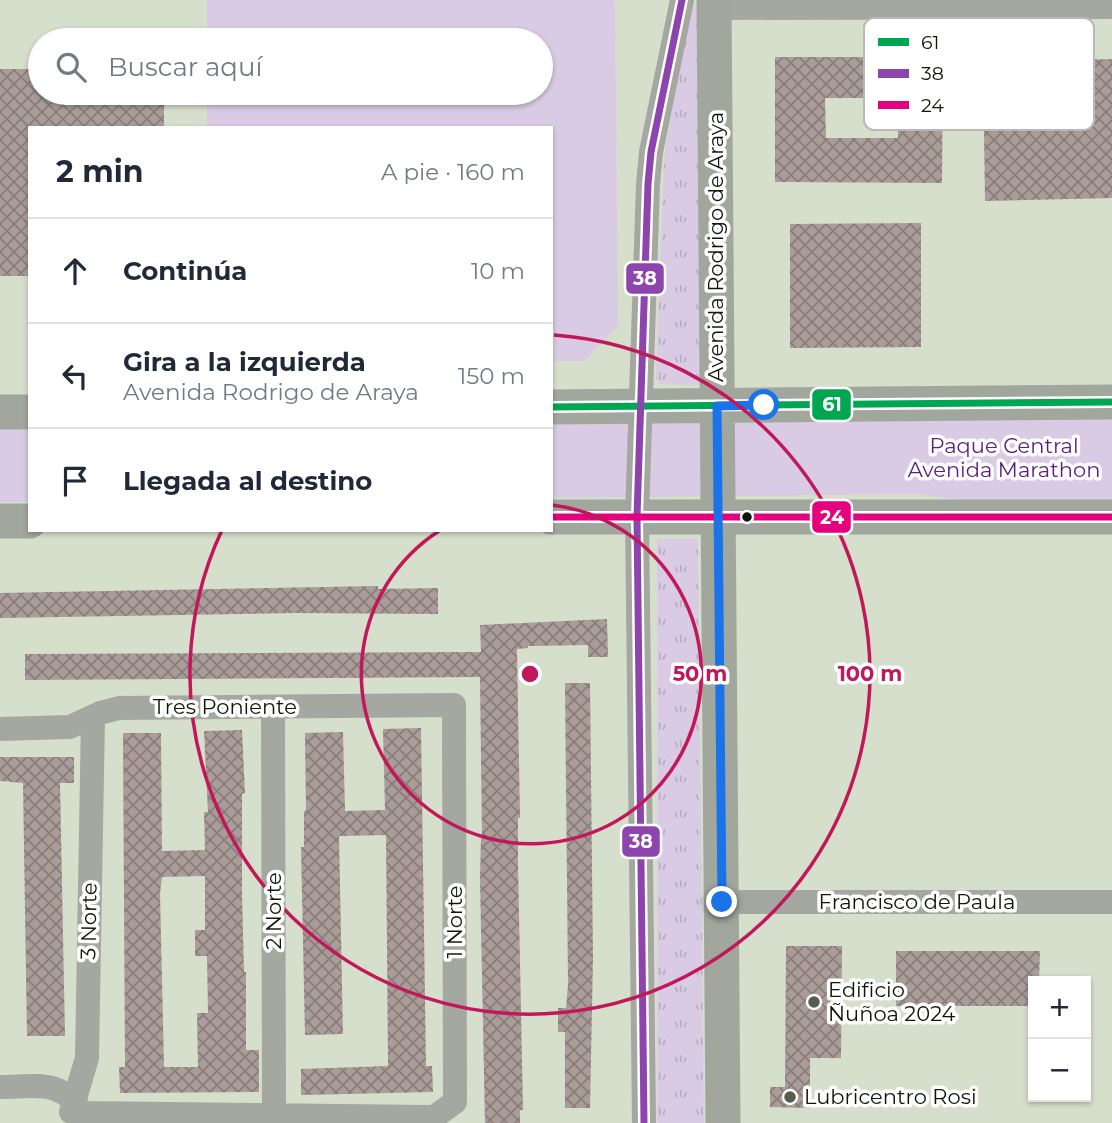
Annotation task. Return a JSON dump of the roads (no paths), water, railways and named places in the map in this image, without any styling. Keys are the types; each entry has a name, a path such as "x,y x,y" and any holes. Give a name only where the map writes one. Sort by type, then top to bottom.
{"main road":[{"name":"Avenida Rodrigo de Araya","path":"703,3 717,406 723,1123"},
{"path":"553,407 1112,402"},
{"path":"0,412 28,411"},
{"path":"553,517 1112,517"},
{"path":"0,521 28,521"}],"street":[{"path":"644,1123 637,517 648,184 651,152 703,3 1112,7"},
{"name":"Tres Poniente","path":"0,729 62,728 119,708 454,705"},
{"name":"1 Norte","path":"429,1120 456,1102 454,705"},
{"name":"2 Norte","path":"273,707 274,1115"},
{"name":"3 Norte","path":"71,1111 87,1058 93,717"},
{"name":"Francisco de Paula","path":"722,902 1112,902"},
{"path":"0,1087 56,1087 71,1111 82,1113 246,1119 274,1115 429,1120"}],"place":[{"name":"Edificio Ñuñoa 2024","path":"814,1002"},
{"name":"Lubricentro Rosi","path":"790,1097"}],"park label":[{"name":"Paque Central Avenida Marathon","path":"1004,458"}]}
